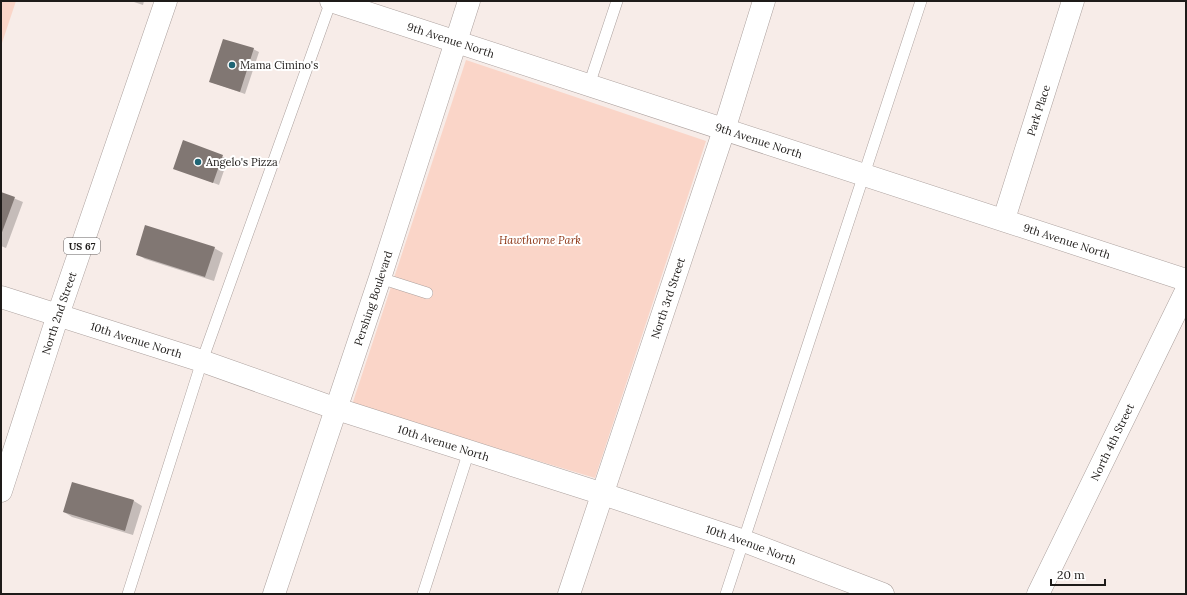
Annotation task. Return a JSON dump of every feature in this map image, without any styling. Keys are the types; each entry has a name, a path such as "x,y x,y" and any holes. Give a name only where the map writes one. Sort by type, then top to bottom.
{"street":[{"name":"North 2nd Street","path":"1,491 58,315 166,1"},
{"name":"9th Avenue North","path":"331,1 724,130 1004,219 1186,280"},
{"name":"Pershing Boulevard","path":"274,594 337,409 469,1"},
{"name":"North 3rd Street","path":"569,594 604,494 724,130 764,1"},
{"name":"Park Place","path":"1004,219 1073,1"},
{"name":"North 4th Street","path":"1038,594 1186,290"},
{"name":"10th Avenue North","path":"1,297 202,361 337,409 604,494 744,541 883,594"}],"lane":[{"path":"128,594 202,361 331,1"},
{"path":"589,86 617,1"},
{"path":"726,594 922,1"},
{"path":"380,278 427,293"},
{"path":"423,594 469,451"}],"green space":[{"path":"1,1 16,1 1,46"},
{"name":"Hawthorne Park","path":"466,60 706,141 595,478 352,405"}],"building":[{"name":"Mama Cimino's","path":"223,39 254,48 240,92 209,82"},
{"name":"Angelo's Pizza","path":"183,140 223,155 213,183 173,169"},
{"path":"1,192 15,197 1,235"},
{"path":"145,225 215,247 205,277 136,255"},
{"path":"72,482 134,500 125,531 63,512"}],"place":[{"name":"Mama Cimino's","path":"232,65"},
{"name":"Angelo's Pizza","path":"198,162"}]}
